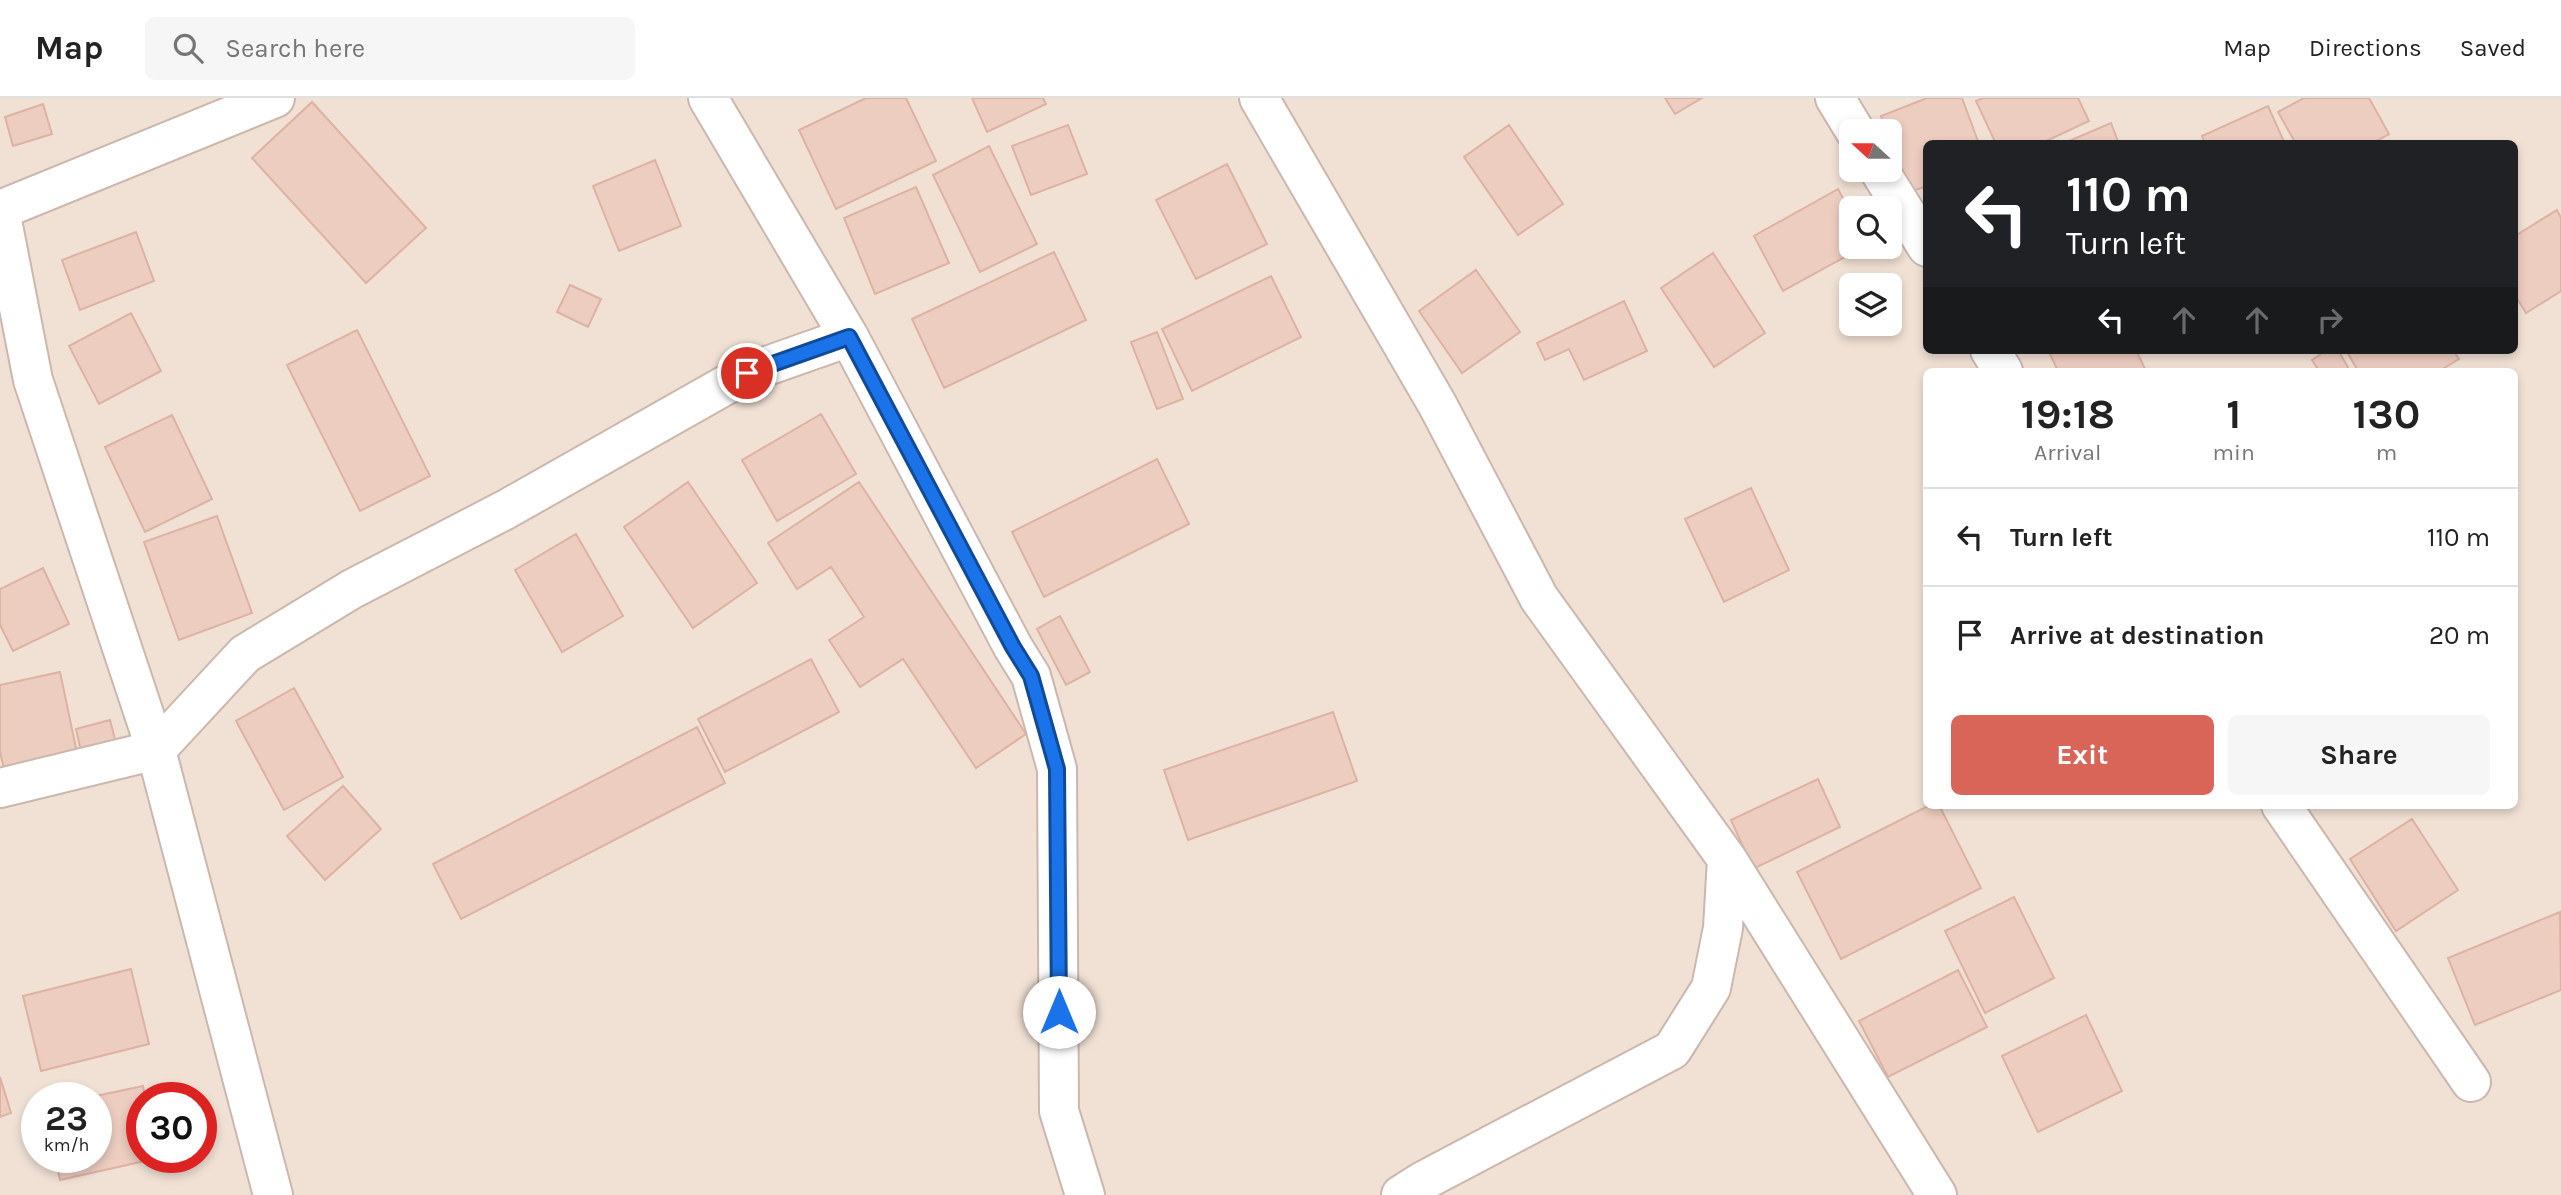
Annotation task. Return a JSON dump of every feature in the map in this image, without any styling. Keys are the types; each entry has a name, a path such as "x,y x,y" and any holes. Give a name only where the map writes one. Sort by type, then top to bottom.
{"street":[{"path":"273,1195 156,750 16,382 0,210 275,98"},
{"path":"708,98 849,337 1013,647 1031,676 1057,769 1059,1111 1085,1195"},
{"path":"1259,98 1437,404 1539,598 1727,859 1937,1195"},
{"path":"1835,98 1848,119"},
{"path":"1886,182 1923,241"},
{"path":"0,788 156,750 245,653 352,589 505,510 747,373 849,337"},
{"path":"2284,809 2471,1082"},
{"path":"1401,1195 1672,1050 1711,988 1723,928 1727,859"}],"shaded area":[{"path":"0,98 2561,98 2561,1195 0,1195"}],"building":[{"path":"866,98 906,98 936,161 836,209 799,130"},
{"path":"972,98 1043,98 1046,104 987,132"},
{"path":"1665,98 1702,98 1675,114"},
{"path":"1927,98 1962,98 1978,140 1923,140 1923,187 1910,192 1902,171 1902,119 1882,119 1881,116"},
{"path":"1983,98 2078,98 2089,121 2049,140 1994,140 1976,101"},
{"path":"2304,98 2369,98 2389,134 2378,140 2294,140 2278,112"},
{"path":"312,102 426,228 366,283 252,158"},
{"path":"43,104 52,134 13,146 5,117"},
{"path":"2268,106 2283,140 2204,140 2202,136"},
{"path":"2111,123 2117,140 2071,140"},
{"path":"1068,125 1087,174 1031,195 1012,146"},
{"path":"1509,125 1563,204 1518,235 1464,157"},
{"path":"989,146 1037,244 980,272 933,175"},
{"path":"655,160 681,226 619,251 593,186"},
{"path":"1227,164 1267,244 1196,279 1156,200"},
{"path":"916,187 949,263 875,294 844,218"},
{"path":"1838,189 1842,196 1839,196 1839,259 1841,259 1783,291 1754,236"},
{"path":"2557,210 2561,218 2561,291 2526,313 2518,300 2518,234"},
{"path":"136,232 154,281 80,310 62,260"},
{"path":"1054,252 1086,320 944,388 912,319"},
{"path":"1713,253 1765,333 1714,367 1661,288"},
{"path":"1476,270 1520,332 1462,373 1419,311"},
{"path":"1271,276 1301,337 1192,391 1162,329"},
{"path":"570,285 601,299 588,327 557,312"},
{"path":"1624,301 1647,351 1584,380 1569,349 1545,360 1537,343"},
{"path":"131,313 161,371 99,404 69,346"},
{"path":"357,330 430,476 360,511 287,365"},
{"path":"1157,332 1183,399 1157,409 1131,342"},
{"path":"2050,354 2138,354 2145,368 2057,368"},
{"path":"2321,354 2340,354 2348,368 2317,368 2312,360"},
{"path":"2348,354 2456,354 2459,359 2444,368 2356,368"},
{"path":"821,414 856,474 777,521 742,460"},
{"path":"172,415 212,499 145,532 105,447"},
{"path":"1157,459 1189,524 1044,597 1012,532"},
{"path":"688,482 757,583 693,628 624,527"},
{"path":"859,482 1026,734 976,768 903,659 860,687 829,640 864,617 831,567 797,589 768,543"},
{"path":"1751,488 1789,570 1724,602 1685,519"},
{"path":"217,516 252,613 179,640 144,542"},
{"path":"576,534 623,616 562,652 515,570"},
{"path":"43,568 69,624 13,651 0,625 0,589"},
{"path":"1060,616 1090,672 1066,685 1037,629"},
{"path":"811,659 839,712 725,772 698,719"},
{"path":"60,672 77,753 4,769 0,752 0,685"},
{"path":"294,688 343,777 284,810 236,721"},
{"path":"1333,712 1357,781 1188,840 1164,770"},
{"path":"110,720 117,747 82,756 76,729"},
{"path":"697,727 725,783 461,919 433,864"},
{"path":"1818,779 1840,827 1753,869 1731,820"},
{"path":"343,786 381,829 325,880 287,836"},
{"path":"1923,809 1941,809 1981,888 1841,959 1797,872"},
{"path":"2412,819 2458,890 2396,931 2350,859"},
{"path":"2014,897 2054,978 1985,1013 1945,931"},
{"path":"2560,912 2561,990 2475,1025 2448,958"},
{"path":"131,969 149,1044 41,1071 23,996"},
{"path":"1958,970 1987,1027 1888,1077 1859,1021"},
{"path":"2086,1015 2122,1091 2038,1132 2002,1056"},
{"path":"0,1077 11,1113 0,1117"},
{"path":"126,1090 126,1165 112,1168 112,1093"},
{"path":"58,1173 91,1173 60,1180"}],"route":[{"path":"747,373 849,337 1013,647 1031,676 1057,769 1059,1012"}]}
